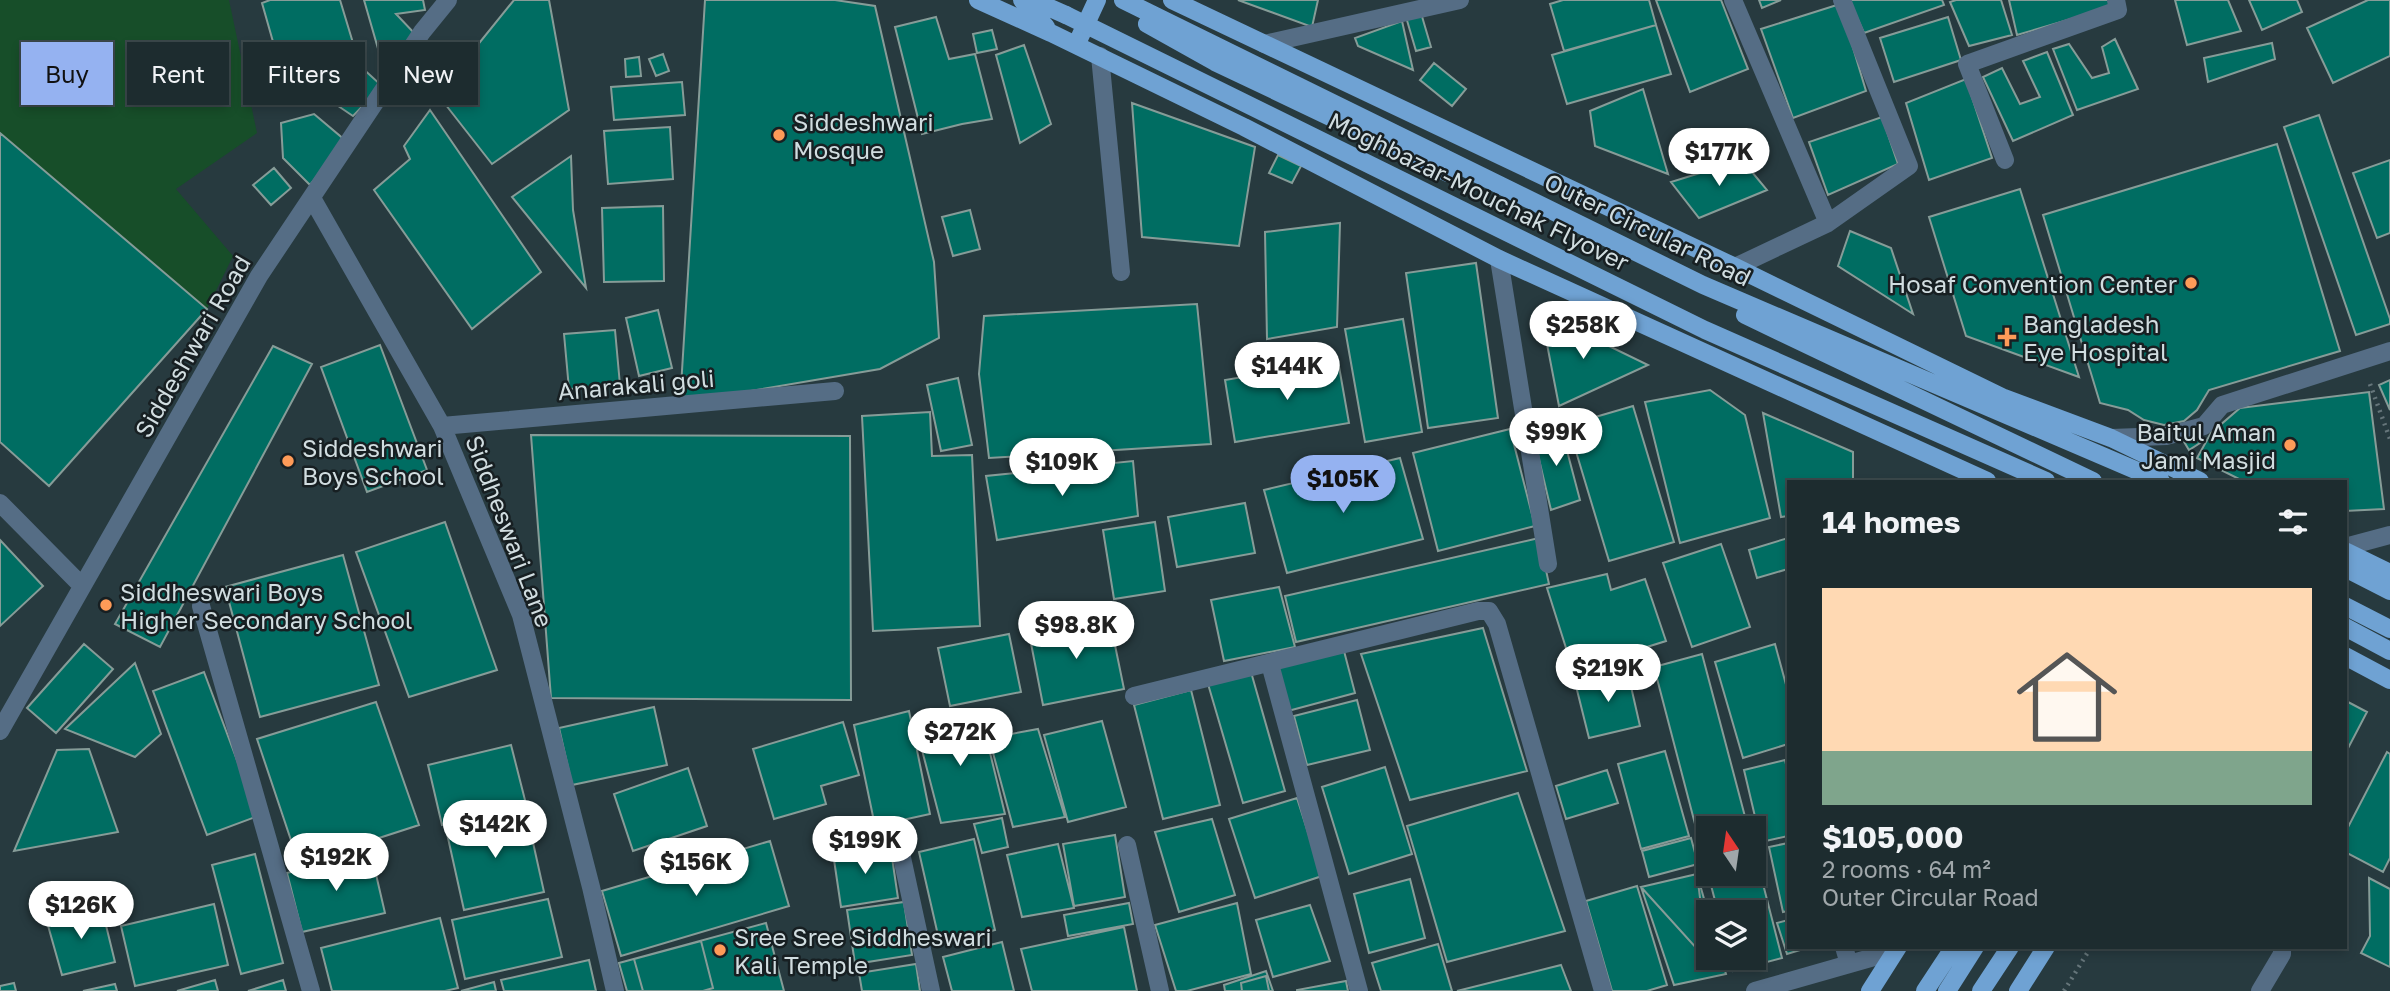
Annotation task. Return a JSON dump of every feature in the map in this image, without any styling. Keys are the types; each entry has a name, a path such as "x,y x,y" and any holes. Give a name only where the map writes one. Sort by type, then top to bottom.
{"main road":[{"path":"978,0 1244,127 1499,260 1985,480"},
{"path":"1022,0 1051,33"},
{"path":"1032,0 1066,15"},
{"name":"Moghbazar-Mouchak Flyover","path":"1051,0 1066,15 1705,330 2044,480"},
{"path":"1077,45 1097,0"},
{"name":"Moghbazar-Mouchak Flyover","path":"1113,0 1150,26 1215,62 2091,480"},
{"name":"Outer Circular Road","path":"1123,0 1703,285 2141,476"},
{"name":"Outer Circular Road","path":"1172,0 2004,398 2111,438 2192,479"},
{"path":"2347,550 2390,573"},
{"path":"2347,569 2390,591"},
{"path":"2347,607 2390,629"},
{"path":"2347,628 2390,651"},
{"path":"2347,657 2390,680"},
{"path":"1870,991 1897,949"},
{"path":"1925,991 1953,949"},
{"path":"1947,991 1974,949"},
{"path":"1981,991 2009,949"},
{"path":"2018,991 2045,949"}],"street":[{"name":"Siddeshwari Road","path":"0,731 259,275 422,32 448,0"},
{"path":"1264,44 1461,0"},
{"path":"1734,0 1828,223"},
{"path":"1735,267 1828,223 1909,166 1842,0"},
{"path":"2005,160 1967,64 2118,10 2116,0"},
{"path":"1100,56 1121,272"},
{"name":"Siddheswari Lane","path":"312,198 442,426 520,615 591,887 615,991"},
{"path":"1499,260 1548,564"},
{"path":"2111,438 2166,436 2204,426 2222,405 2390,351"},
{"name":"Anarakali goli","path":"442,426 835,391"},
{"path":"0,503 82,586"},
{"path":"2347,548 2390,535"},
{"path":"201,606 311,991"},
{"path":"1134,696 1478,611 1489,611 1497,624 1603,991"},
{"path":"1270,664 1359,991"},
{"path":"899,844 931,991"},
{"path":"1127,845 1160,991"},
{"path":"1755,991 1847,955 1897,949"},
{"path":"2260,991 2282,949"}],"path":[{"path":"2361,360 2390,439"},
{"path":"2064,991 2090,949"}],"green space":[{"path":"0,0 229,0 243,66 243,105 251,105 257,133 176,189 233,256 207,309 176,345 67,239 0,182"}],"building":[{"path":"270,0 340,0 353,42 273,42 262,3"},
{"path":"364,0 423,0 425,10 396,14 417,36 411,42 379,42 379,52"},
{"path":"514,0 549,0 569,110 492,164 446,105 478,105 478,45"},
{"path":"705,0 835,0 875,6 934,262 939,338 880,369 680,403"},
{"path":"1238,0 1318,0 1312,27"},
{"path":"1563,0 1649,0 1656,25 1564,51 1550,4"},
{"path":"1656,0 1721,0 1748,69 1690,92"},
{"path":"1759,0 1781,0 1762,8"},
{"path":"1849,0 1942,0 1944,5 1864,33"},
{"path":"2001,0 2012,35 1969,46 1950,2"},
{"path":"2009,0 2112,0 2115,6 2017,35"},
{"path":"2175,0 2228,0 2241,31 2187,45"},
{"path":"2249,0 2297,0 2302,12 2262,30"},
{"path":"2368,0 2390,0 2390,56 2333,83 2307,28"},
{"path":"1840,4 1866,91 1793,118 1761,29"},
{"path":"1421,13 1431,47 1416,51 1406,17"},
{"path":"936,17 949,59 975,54 992,119 922,134 895,27"},
{"path":"1948,17 1961,60 1894,82 1880,38"},
{"path":"1402,21 1413,70 1358,46 1355,38"},
{"path":"1656,25 1671,74 1567,104 1552,55"},
{"path":"992,30 997,49 977,53 973,34"},
{"path":"2115,39 2138,89 2077,110 2053,49 2069,44 2092,78 2109,73 2102,47"},
{"path":"2272,43 2275,59 2208,82 2204,58"},
{"path":"1024,45 1051,124 1020,143 996,55"},
{"path":"2047,52 2073,115 2013,141 1983,77 2002,68 2020,104 2040,97 2023,61"},
{"path":"663,54 669,71 656,76 649,59"},
{"path":"639,57 641,76 626,77 625,59"},
{"path":"1434,63 1466,89 1452,106 1420,80"},
{"path":"365,71 379,83 379,89 365,104"},
{"path":"1966,79 1992,158 1929,180 1906,103"},
{"path":"682,82 685,115 614,120 611,87"},
{"path":"1643,89 1668,174 1595,146 1590,111"},
{"path":"1132,103 1255,147 1239,246 1142,237"},
{"path":"337,105 364,105 353,116"},
{"path":"430,110 541,272 472,329 374,190 410,159 404,146"},
{"path":"314,114 346,141 310,185 283,158 281,123"},
{"path":"2319,115 2390,319 2390,324 2356,335 2284,127"},
{"path":"1882,117 1898,164 1828,195 1809,142"},
{"path":"670,127 673,179 608,184 604,131"},
{"path":"0,133 207,309 49,486 0,442"},
{"name":"Hosaf Convention Center","path":"2277,144 2340,351 2209,390 2197,410 2184,421 2164,425 2144,420 2128,410 2100,403 2043,215"},
{"path":"1278,155 1301,166 1292,183 1269,173"},
{"path":"571,156 573,210 586,288 512,197"},
{"path":"1742,160 1767,190 1699,218 1671,182"},
{"path":"2390,160 2390,233 2377,238 2353,173"},
{"path":"274,168 291,188 271,205 253,185"},
{"path":"2020,189 2079,377 1966,336 1929,217"},
{"path":"663,206 664,281 604,282 602,208"},
{"path":"970,210 980,249 953,256 942,217"},
{"path":"1340,223 1337,327 1267,339 1265,232"},
{"path":"1850,231 1891,248 1913,314 1838,266"},
{"path":"1476,263 1498,418 1428,428 1406,273"},
{"path":"1197,304 1211,444 989,458 979,374 984,316"},
{"path":"658,310 672,368 639,376 626,318"},
{"path":"1541,313 1648,365 1559,406"},
{"path":"1403,319 1422,432 1365,442 1345,329"},
{"path":"615,330 620,385 569,389 564,334"},
{"path":"380,345 427,470 367,492 321,367"},
{"path":"273,346 312,364 160,647 115,624"},
{"path":"1338,361 1349,423 1235,442 1225,380"},
{"path":"958,378 972,445 941,451 927,385"},
{"path":"2390,380 2390,410 2379,385"},
{"path":"1710,390 1745,415 1770,518 1680,543 1645,402"},
{"name":"Baitul Aman Jami Masjid","path":"2369,392 2384,509 2347,511 2347,480 2241,480 2197,458 2211,433 2240,408"},
{"path":"1633,406 1674,542 1609,561 1568,425"},
{"path":"930,412 932,456 972,455 980,626 873,631 862,416"},
{"path":"1763,413 1853,452 1853,480 1787,480 1787,516 1781,517"},
{"path":"1561,428 1580,500 1551,510 1533,434"},
{"path":"1510,429 1535,526 1438,551 1413,453"},
{"path":"2193,433 2200,443 2189,450 2183,440"},
{"path":"531,435 850,436 851,700 551,698"},
{"path":"1400,458 1423,539 1287,573 1264,490"},
{"path":"1133,461 1138,516 997,540 986,476"},
{"path":"1245,503 1255,553 1177,567 1168,517"},
{"path":"445,522 497,670 409,697 356,552"},
{"path":"1155,522 1165,591 1114,599 1103,530"},
{"path":"1539,538 1549,584 1296,642 1285,596"},
{"path":"1787,538 1787,569 1757,578 1749,550"},
{"path":"0,540 43,586 0,626"},
{"path":"1721,544 1750,627 1692,647 1663,563"},
{"path":"343,555 379,685 260,717 225,587"},
{"path":"1607,574 1611,590 1645,579 1666,641 1573,670 1547,588"},
{"path":"1279,587 1295,647 1224,661 1211,600"},
{"path":"1109,616 1124,689 1043,705 1029,633"},
{"path":"1483,628 1527,771 1410,800 1361,654"},
{"path":"1009,634 1021,692 950,706 938,648"},
{"path":"84,644 113,669 56,733 27,708"},
{"path":"1775,644 1787,688 1787,744 1743,758 1715,662"},
{"path":"1344,651 1355,693 1288,711 1277,667"},
{"path":"1702,654 1745,816 1696,816 1696,828 1654,667"},
{"path":"135,663 161,734 135,757 65,729"},
{"path":"1627,669 1640,726 1589,738 1575,682"},
{"path":"204,672 258,816 207,835 153,691"},
{"path":"1251,672 1285,791 1243,803 1208,684"},
{"path":"1191,690 1220,805 1163,819 1134,705"},
{"path":"1357,700 1370,750 1307,765 1294,716"},
{"path":"376,702 419,825 299,864 257,739"},
{"path":"2347,704 2367,712 2347,750"},
{"path":"654,707 667,765 572,785 559,728"},
{"path":"909,711 930,814 875,826 854,725"},
{"path":"980,712 1005,814 941,823 915,723"},
{"path":"1102,721 1126,807 1068,822 1044,735"},
{"path":"843,722 859,775 821,786 826,804 774,819 753,749"},
{"path":"1038,729 1065,817 1013,827 989,738"},
{"path":"511,745 526,804 442,825 428,765"},
{"path":"89,749 118,832 14,851 57,750"},
{"path":"1665,751 1689,836 1641,849 1618,764"},
{"path":"2387,752 2390,754 2390,858 2383,872 2347,853 2347,829"},
{"path":"1785,760 1787,836 1766,841 1766,816 1755,816 1744,770"},
{"path":"1385,767 1412,854 1349,874 1322,787"},
{"path":"688,768 707,826 633,851 614,794"},
{"path":"1607,770 1618,803 1566,819 1556,786"},
{"path":"1518,793 1565,931 1447,962 1407,826"},
{"path":"1297,798 1322,876 1255,898 1229,819"},
{"path":"526,811 544,892 464,910 446,829"},
{"path":"1002,818 1008,847 982,853 974,824"},
{"path":"1212,819 1235,895 1179,912 1155,832"},
{"path":"1115,835 1125,897 1074,906 1063,844"},
{"path":"1691,838 1696,865 1649,877 1642,851"},
{"path":"974,839 995,930 940,944 919,852"},
{"path":"770,841 789,906 621,956 602,891"},
{"path":"1787,843 1787,911 1783,912 1769,847"},
{"path":"890,844 898,898 841,907 833,853"},
{"path":"1058,844 1074,908 1022,917 1007,855"},
{"path":"371,853 385,913 302,932 287,873"},
{"path":"255,854 283,963 241,974 212,865"},
{"path":"1696,874 1696,886 1700,886 1704,900 1696,900 1696,970 1725,970 1726,974 1674,985 1641,887"},
{"path":"1696,874 1700,900 1696,900 1696,948 1641,887"},
{"path":"2369,878 2390,889 2390,967 2361,953 2370,936"},
{"path":"1410,879 1425,938 1369,953 1354,894"},
{"path":"1637,886 1667,985 1647,991 1612,991 1586,901"},
{"path":"1711,886 1764,886 1782,958 1766,962 1766,900 1715,900"},
{"path":"548,899 562,957 465,979 452,920"},
{"path":"904,902 912,955 855,964 847,910"},
{"path":"1129,903 1133,924 1068,936 1064,915"},
{"path":"1237,903 1251,974 1187,991 1176,991 1155,925"},
{"path":"214,904 228,965 135,986 121,926"},
{"path":"101,905 115,962 62,975 47,922"},
{"path":"1310,905 1330,961 1273,977 1256,920"},
{"path":"440,918 458,988 445,991 332,991 321,948"},
{"path":"1787,920 1787,949 1803,949 1787,954 1777,923"},
{"name":"Sree Sree Siddheswari Kali Temple","path":"766,923 784,991 627,991 619,963"},
{"path":"1124,927 1137,991 1032,991 1021,949"},
{"path":"701,941 713,988 703,991 643,991 634,959"},
{"path":"1002,942 1014,991 952,991 943,957"},
{"path":"1438,944 1452,991 1381,991 1372,963"},
{"path":"589,960 596,991 504,991 501,980"},
{"path":"916,964 920,991 862,991 859,973"},
{"path":"1561,965 1571,991 1457,991"},
{"path":"1266,971 1273,991 1225,991 1224,985"},
{"path":"1266,976 1269,991 1242,991 1241,983"},
{"path":"215,980 218,991 177,991"},
{"path":"283,980 286,991 248,991"},
{"path":"1346,981 1348,991 1297,991 1297,990"},
{"path":"494,982 496,991 461,991"},
{"path":"14,983 16,991 0,991 0,986"},
{"path":"115,984 117,991 83,991"}],"place":[{"name":"Siddeshwari Mosque","path":"779,135"},
{"name":"Hosaf Convention Center","path":"2191,283"},
{"name":"Bangladesh Eye Hospital","path":"2007,337"},
{"name":"Baitul Aman Jami Masjid","path":"2290,445"},
{"name":"Siddeshwari Boys School","path":"288,461"},
{"name":"Siddheswari Boys Higher Secondary School","path":"106,605"},
{"name":"Sree Sree Siddheswari Kali Temple","path":"720,950"}]}
